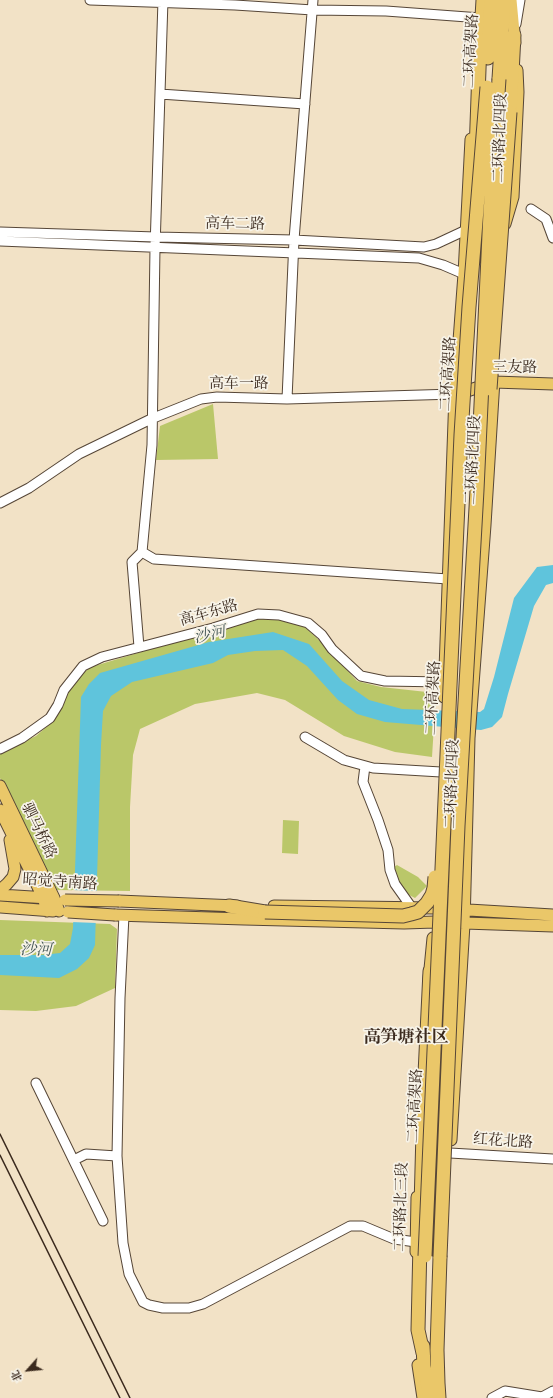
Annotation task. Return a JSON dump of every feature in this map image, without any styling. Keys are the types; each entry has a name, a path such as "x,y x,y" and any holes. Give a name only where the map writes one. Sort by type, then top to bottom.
{"highway":[{"path":"481,18 482,0"},
{"name":"二环高架路","path":"430,1398 423,1353 423,1310 461,435 491,0"},
{"name":"二环高架路","path":"439,1398 437,1350 440,1241 458,826 477,490 490,213 504,0"},
{"path":"477,490 485,468 514,35"},
{"path":"461,435 459,417 476,152 480,42"},
{"path":"229,906 265,912 403,916 418,912 432,895 434,888 437,835 446,790"},
{"path":"423,1353 418,1330 424,1094 430,971"}],"main road":[{"path":"511,0 514,35"},
{"name":"二环路北四段","path":"435,922 455,394 464,274 470,141 481,18"},
{"name":"二环路北四段","path":"464,924 469,738 494,382 503,229 513,198 518,92 514,35"},
{"name":"三友路","path":"455,394 494,382 553,384"},
{"name":"驷马桥路","path":"0,786 54,898"},
{"name":"驷马桥路","path":"0,810 7,824 63,912"},
{"path":"0,890 13,877 15,869 7,824"},
{"name":"昭觉寺南路","path":"0,895 119,902 229,906 436,908 553,915"},
{"name":"驷马桥路","path":"47,910 54,898"},
{"name":"昭觉寺南路","path":"0,907 119,915 252,920 404,923 435,922 553,926"},
{"name":"二环路北三段","path":"423,1398 414,1317 421,1045 435,922"},
{"path":"445,1398 442,1366 442,1319 450,1153 464,924"}],"street":[{"path":"90,0 162,1 481,18"},
{"path":"287,399 293,252 313,0"},
{"name":"二环路北四段","path":"514,35 520,0"},
{"path":"139,647 132,562 142,552 152,445 151,419 162,1"},
{"path":"160,94 305,104"},
{"path":"531,209 546,219 553,238"},
{"name":"高车二路","path":"0,232 294,240 424,247 436,244 466,230"},
{"name":"高车二路","path":"0,241 419,258 443,265 464,274"},
{"name":"高车一路","path":"0,503 29,488 80,454 151,419 201,399 217,397 287,399 455,394"},
{"path":"142,552 154,559 448,579"},
{"name":"高车东路","path":"0,749 22,738 50,718 58,705 64,690 83,666 102,657 258,614 279,615 308,623 322,635 332,649 361,676 385,681 444,687"},
{"path":"305,737 344,760 365,766 373,768 441,772"},
{"path":"365,766 363,782 388,850 390,870 395,884 412,908"},
{"path":"119,915 120,998 117,1156 123,1243 129,1274 143,1302 162,1308 189,1308 203,1304 350,1226 363,1226 394,1239 416,1242"},
{"path":"36,1083 103,1221"},
{"name":"红花北路","path":"450,1153 553,1159"},
{"path":"74,1160 86,1154 117,1156"},
{"path":"492,1398 505,1391 542,1397 553,1391"}],"green space":[{"path":"213,404 218,459 156,460 160,426"},
{"path":"269,617 290,621 305,627 357,681 381,687 436,693 432,757 395,752 344,736 285,700 257,693 195,704 140,729 133,755 130,807 130,891 55,890 0,778 0,753 36,736 51,723 59,711 66,694 78,677 91,667 255,618"},
{"path":"283,820 299,821 298,854 282,853"},
{"path":"397,865 418,877 427,886 415,898 403,892 394,872 394,867"},
{"path":"0,920 110,924 117,929 115,988 76,1006 36,1011 0,1010"}],"water":[{"path":"553,565 553,583 546,585 534,606 502,717 492,727 481,730 385,722 357,714 338,700 307,666 283,650 255,651 228,655 213,663 132,682 111,696 103,711 95,945 89,958 77,969 59,978 0,975 0,955 42,955 60,953 70,944 73,928 81,697 89,684 100,673 209,642 273,632 309,644 342,681 369,700 402,709 480,712 484,709 494,677 514,598 537,567"}],"pier":[{"path":"72,890 98,891 97,923 71,922"}],"railway":[{"path":"0,1134 130,1398"},
{"path":"0,1155 120,1398"}],"district":[{"name":"高笋塘社区","path":"406,1038"}],"water label":[{"name":"沙河","path":"210,636"},
{"name":"沙河","path":"36,951"}]}
